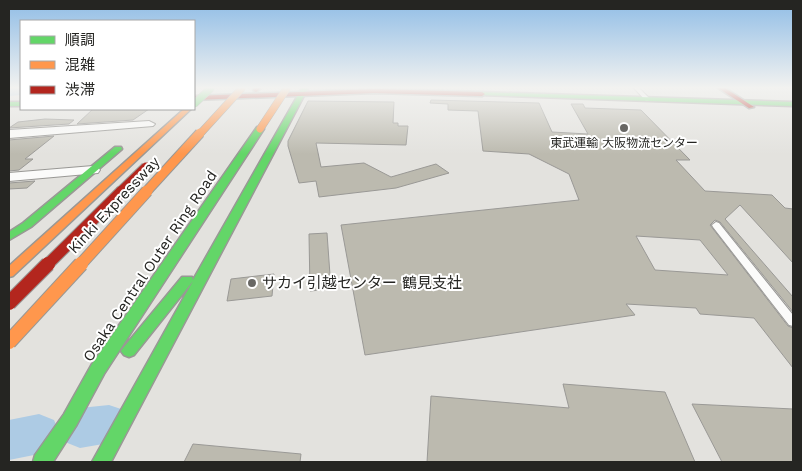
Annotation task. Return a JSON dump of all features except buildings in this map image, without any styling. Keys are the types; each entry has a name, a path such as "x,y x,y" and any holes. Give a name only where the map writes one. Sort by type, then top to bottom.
{"main road":[{"path":"9,273 187,110"},
{"path":"191,123 204,110"},
{"name":"Kinki Expressway","path":"9,342 222,110"},
{"path":"67,279 125,224 211,130 233,110"},
{"name":"Osaka Central Outer Ring Road","path":"42,462 70,420 98,369 273,110"},
{"path":"102,462 293,110"},
{"path":"9,237 16,228 92,170 153,120"},
{"name":"Kinki Expressway","path":"9,303 156,157"},
{"path":"9,245 23,233 16,228"},
{"path":"119,364 226,236"},
{"path":"70,420 107,378"}],"street":[{"path":"9,134 153,120"},
{"path":"9,177 92,170"}],"lane":[{"path":"716,225 793,322"}],"waterway":[{"path":"80,428 109,424"},
{"path":"9,440 39,434"}],"traffic: fast":[{"path":"101,462 293,110"},
{"path":"42,462 70,420 98,369 260,129"},
{"path":"9,237 27,225 118,149"},
{"path":"129,351 187,280"}],"traffic: slow":[{"path":"9,273 187,110"},
{"path":"9,342 222,110"},
{"path":"260,129 273,110"}],"traffic: jam":[{"path":"9,303 146,167"}],"place":[{"name":"東武運輸 大阪物流センター","path":"624,128"},
{"name":"サカイ引越センター 鶴見支社","path":"252,283"}]}
